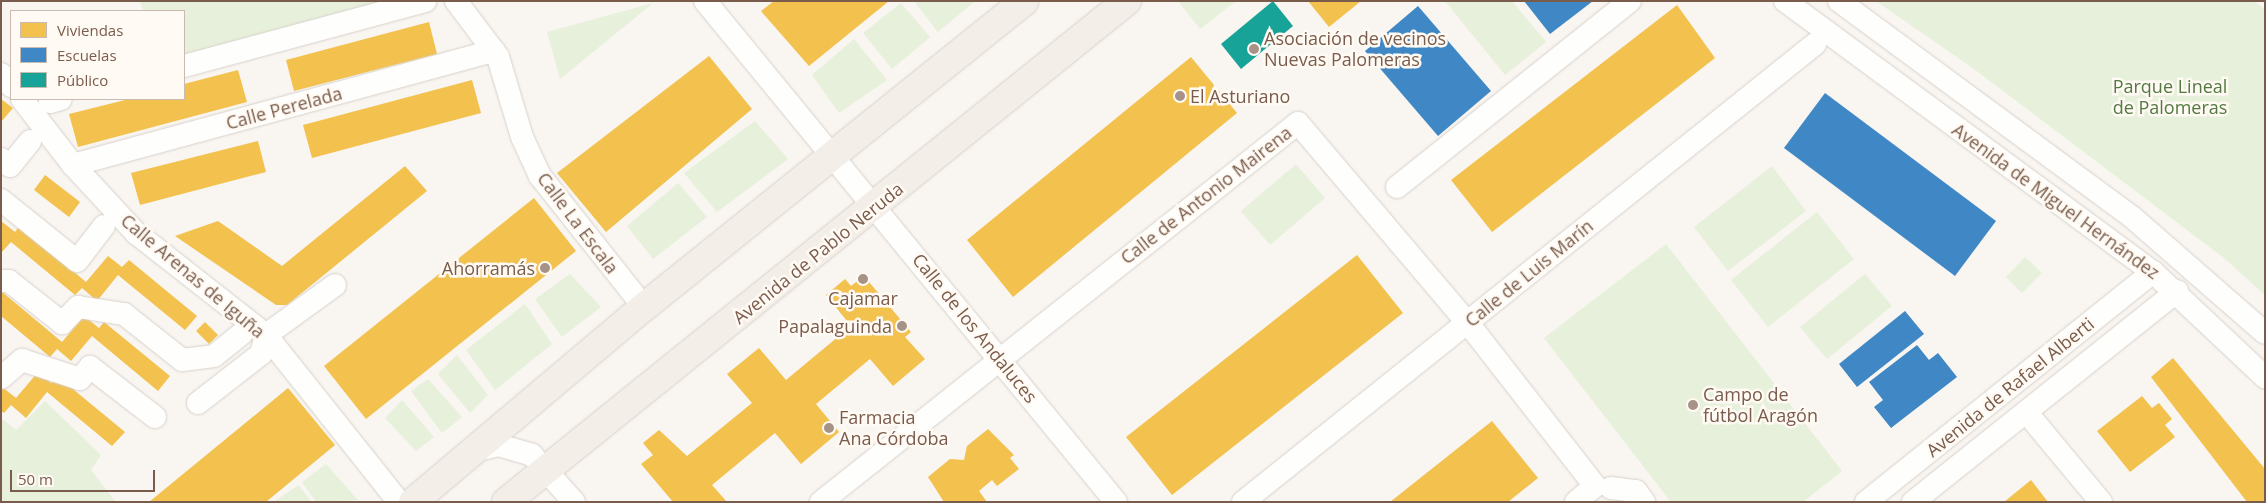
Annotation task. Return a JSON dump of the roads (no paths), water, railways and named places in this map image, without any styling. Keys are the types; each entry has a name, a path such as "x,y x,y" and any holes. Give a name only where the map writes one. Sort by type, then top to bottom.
{"main road":[{"path":"413,502 644,307 1024,1"},
{"name":"Avenida de Pablo Neruda","path":"506,502 876,206 1127,1"}],"street":[{"path":"185,66 425,1"},
{"name":"Calle La Escala","path":"456,1 494,51 522,138 540,176 644,307"},
{"name":"Calle de los Andaluces","path":"705,1 830,157 876,206 999,358 1110,500"},
{"path":"1397,187 1630,1"},
{"path":"1815,1 1824,37"},
{"name":"Avenida de Miguel Hernández","path":"1839,1 2061,163 2222,292 2265,333"},
{"path":"1787,3 1824,37"},
{"name":"Avenida de Miguel Hernández","path":"1824,37 1861,58 2153,272 2177,292 2265,377"},
{"name":"Avenida de Miguel Hernández","path":"1824,37 1896,56 2061,163"},
{"name":"Calle de Luis Marín","path":"1243,502 1824,37"},
{"name":"Calle Perelada","path":"74,165 494,51"},
{"path":"1,74 10,85"},
{"name":"Calle Arenas de Iguña","path":"23,100 74,165 136,233 266,335 399,502"},
{"name":"Calle de Antonio Mairena","path":"821,502 999,358 1298,123 1467,322 1595,486 1576,502"},
{"path":"1,159 10,166 30,141"},
{"path":"1,200 77,261 104,226"},
{"name":"Avenida de Rafael Alberti","path":"1866,502 2153,272"},
{"path":"1,281 9,281 62,323 78,306 124,314 182,360 214,356 242,333"},
{"path":"198,403 261,354 266,335 335,285"},
{"name":"Avenida de Rafael Alberti","path":"1913,502 2177,292"},
{"path":"1,378 22,360 80,379 90,367 155,418"},
{"path":"2027,413 2101,502"},
{"path":"474,451 509,446 532,455 574,502"},
{"path":"1611,488 1636,491 1644,502"}],"place":[{"name":"Asociación de vecinos Nuevas Palomeras","path":"1254,49"},
{"name":"El Asturiano","path":"1180,96"},
{"name":"Ahorramás","path":"545,268"},
{"name":"Cajamar","path":"863,279"},
{"name":"Papalaguinda","path":"902,326"},
{"name":"Campo de fútbol Aragón","path":"1693,405"},
{"name":"Farmacia Ana Córdoba","path":"829,428"}],"park label":[{"name":"Parque Lineal de Palomeras","path":"2170,97"}]}
